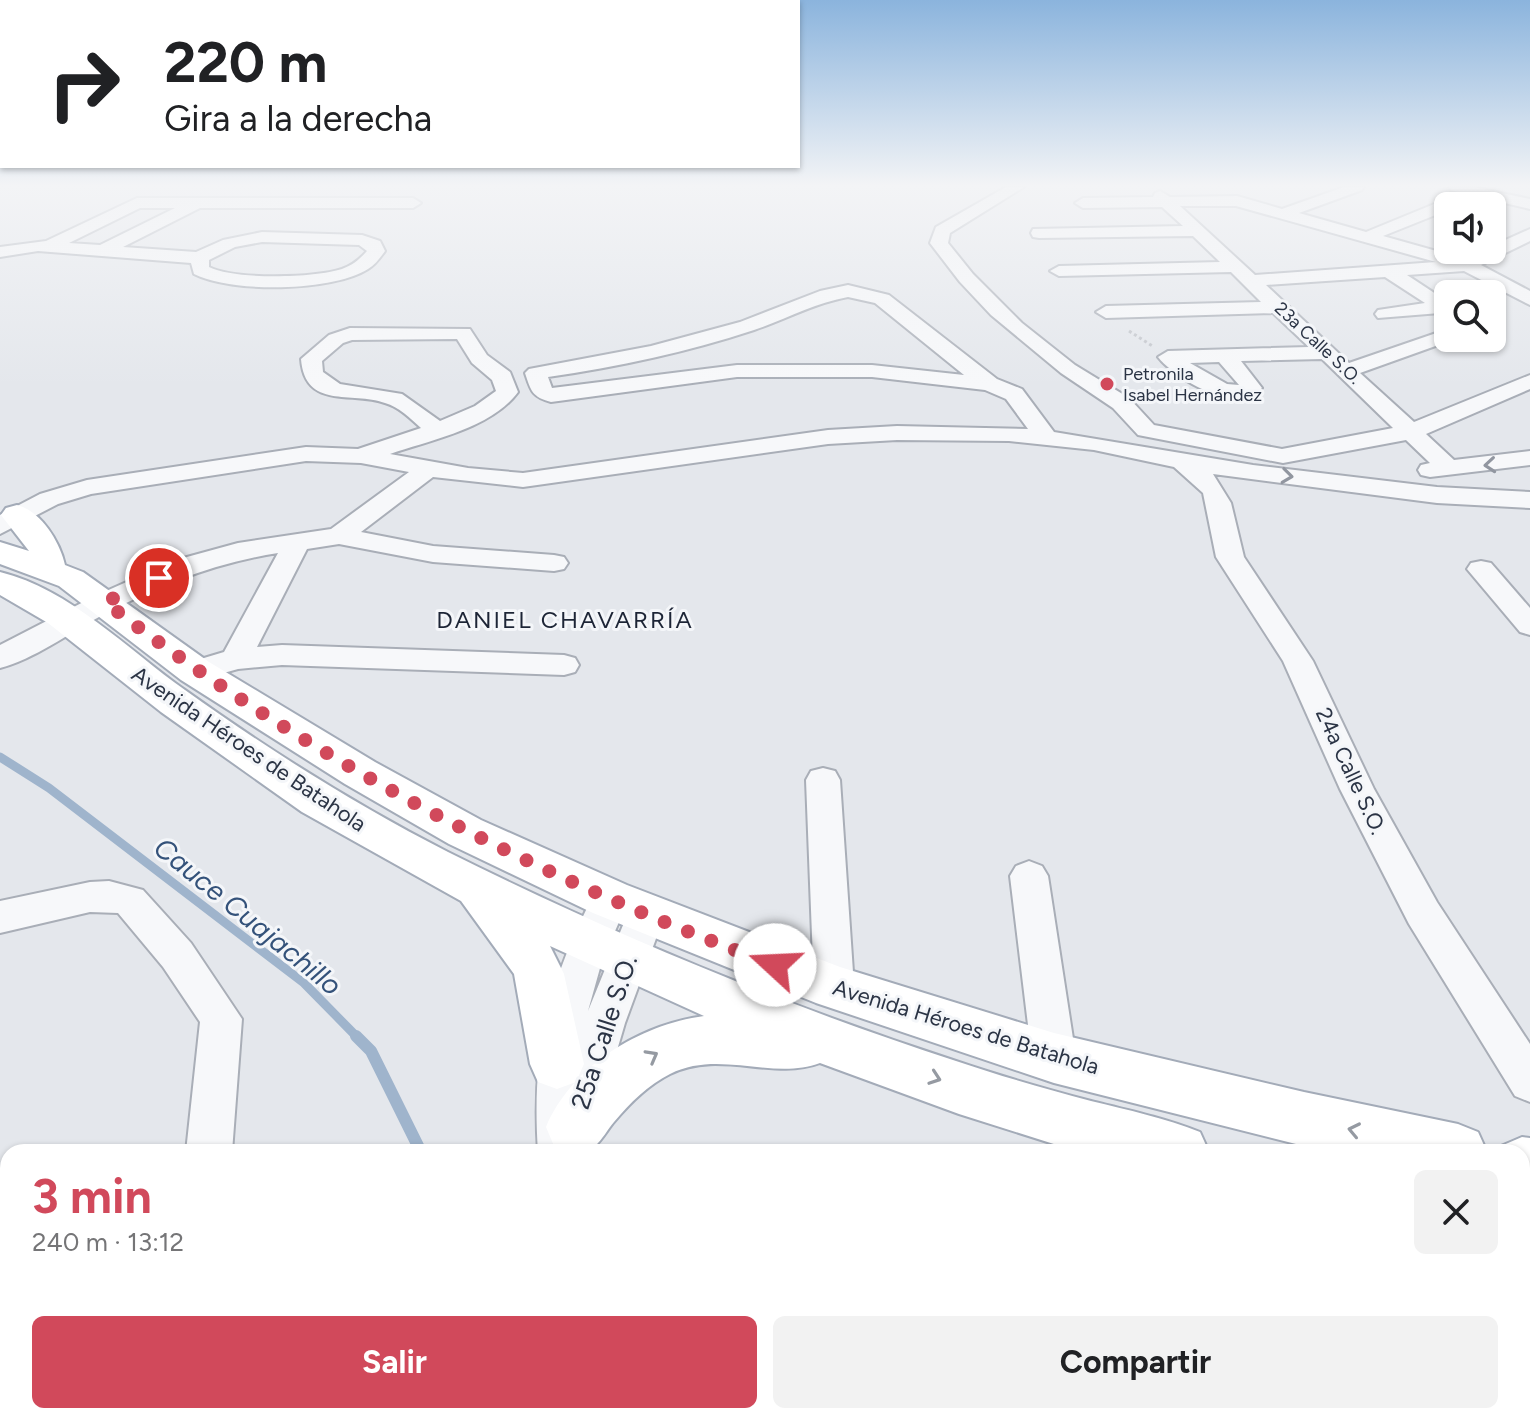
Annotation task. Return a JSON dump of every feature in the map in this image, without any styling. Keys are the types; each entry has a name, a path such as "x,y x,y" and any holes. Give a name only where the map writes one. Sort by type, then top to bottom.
{"main road":[{"path":"6,512 45,548 49,568"},
{"name":"Avenida Héroes de Batahola","path":"0,552 49,568 216,665 360,773 465,832 617,929 706,994 1048,1118 1149,1144"},
{"name":"Avenida Héroes de Batahola","path":"0,582 40,600 159,691 323,804 474,888 834,987 1054,1058 1421,1144"},
{"path":"474,888 528,952 539,974 557,1064"},
{"path":"567,1144 623,1074 655,1052 692,1040 725,1037 862,1052"}],"street":[{"path":"164,253 200,258 208,253"},
{"path":"200,258 200,270 216,278 323,279 345,275 362,267 374,253"},
{"path":"948,253 987,298 1027,336 1068,369 1126,407 1144,441 1199,472 1219,495 1253,472"},
{"name":"23a Calle S.O.","path":"1223,253 1449,468"},
{"path":"1426,253 1467,265 1530,299"},
{"path":"1506,259 1518,262"},
{"path":"1252,281 1467,265"},
{"path":"1059,271 1237,267"},
{"path":"1390,272 1434,300"},
{"path":"989,384 882,299 848,291 827,295 747,326 641,355 536,373 542,392 551,395 680,377 774,370 872,371 989,384 1014,394 1046,437"},
{"path":"1106,312 1278,307"},
{"path":"1426,343 1385,314 1434,309"},
{"path":"366,454 435,429 501,402 507,392 502,377 479,359 463,333 350,334 336,339 311,359 310,370 318,383 333,390 387,396 411,406 435,429"},
{"path":"1349,370 1434,340"},
{"path":"1224,355 1330,353"},
{"path":"1283,456 1410,432 1530,381"},
{"path":"989,384 987,397 1009,434"},
{"path":"6,512 87,487 306,454 339,452 366,454 489,480 523,480 828,437 897,433 1009,434 1144,441 1414,472 1530,458"},
{"path":"1182,462 1437,495 1530,500"},
{"path":"339,536 428,469"},
{"name":"24a Calle S.O.","path":"1219,495 1224,540 1230,557 1298,661 1357,789 1423,913 1530,1082"},
{"path":"0,658 105,602 186,566 238,551 339,536 433,554 554,563"},
{"path":"216,665 298,541"},
{"path":"1481,569 1530,626"},
{"path":"216,665 282,655 564,665"},
{"path":"823,780 834,987"},
{"path":"1029,876 1054,1058"},
{"path":"0,917 90,897 109,896 130,901 177,955 221,1019 210,1144"},
{"name":"25a Calle S.O.","path":"567,1144 556,1107 557,1064 565,1013 617,929"},
{"name":"25a Calle S.O.","path":"567,1144 604,1023 617,929"}],"waterway":[{"name":"Cauce Cuajachillo","path":"0,757 49,788 304,983 358,1038"},
{"name":"Cauce Cuajachillo","path":"358,1038 371,1051 417,1144"}],"place":[{"name":"Petronila Isabel Hernández","path":"1107,384"}],"district":[{"name":"DANIEL CHAVARRÍA","path":"565,619"}],"route":[{"path":"159,578 105,602 195,671 360,773 465,832 610,899 775,965"}]}
